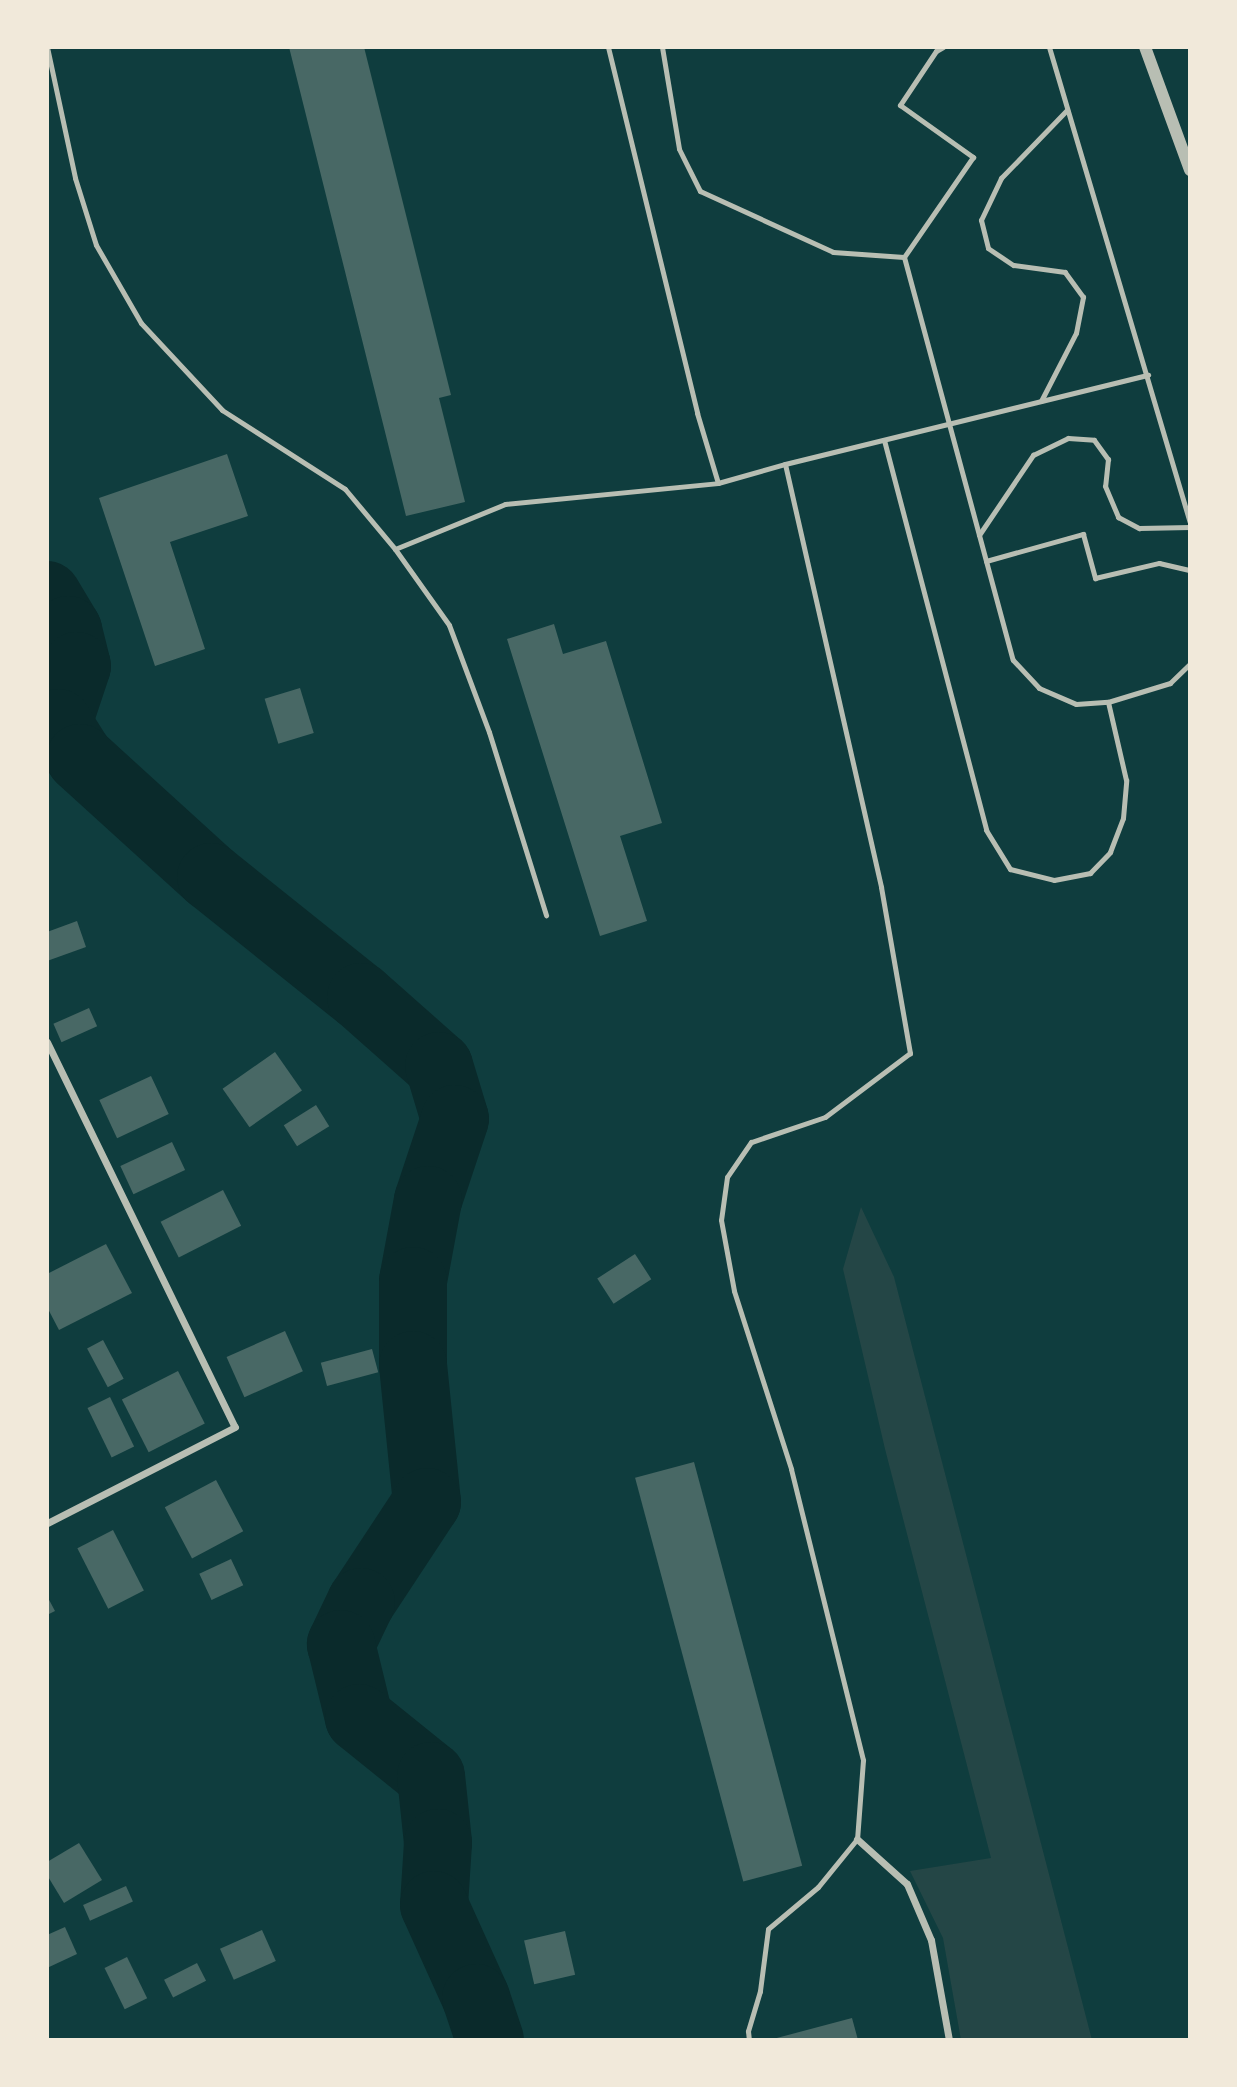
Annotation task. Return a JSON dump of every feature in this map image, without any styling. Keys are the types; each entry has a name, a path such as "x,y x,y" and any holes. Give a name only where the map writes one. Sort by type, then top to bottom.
{"street":[{"path":"1145,47 1190,170"},
{"path":"47,1042 235,1427 47,1523"},
{"path":"857,1839 907,1884 931,1940 949,2040"}],"lane":[{"path":"47,47 75,178 96,245 141,323 222,411 345,489 395,549 449,625 489,732 546,915"},
{"path":"608,47 697,413 718,482"},
{"path":"662,47 679,149 700,191 833,252 904,257"},
{"path":"943,47 936,51 900,104 973,157 904,257 1013,660 1039,688 1076,704 1108,702 1170,683 1190,664"},
{"path":"979,535 1033,455 1068,438 1094,440 1108,459 1105,486 1118,517 1139,528 1190,524 1049,47"},
{"path":"1041,401 1076,333 1083,297 1065,272 1013,265 988,248 981,220 1002,178 1068,110"},
{"path":"395,549 505,503 718,482 1148,375"},
{"path":"884,440 986,830 1010,869 1054,880 1090,873 1110,852 1124,818 1126,780 1108,702"},
{"path":"749,2040 748,2031 760,1991 768,1929 818,1887 857,1839 863,1760 791,1469 734,1291 721,1220 727,1177 751,1142 825,1117 910,1053 881,887 785,464"},
{"path":"986,561 1083,534 1095,578 1159,564 1190,570"}],"shaded area":[{"path":"861,1207 894,1277 1092,2040 961,2040 943,1938 910,1871 991,1858 885,1449 843,1269"}],"building":[{"path":"289,47 364,47 451,395 439,398 465,502 406,516"},
{"path":"227,454 248,516 170,542 205,649 155,666 99,498"},
{"path":"554,624 563,654 606,641 662,823 620,836 647,921 600,936 507,639"},
{"path":"300,688 314,733 278,744 265,699"},
{"path":"77,921 86,947 47,961 47,932"},
{"path":"89,1008 97,1026 62,1042 53,1024"},
{"path":"275,1052 302,1091 250,1127 223,1089"},
{"path":"151,1076 169,1114 117,1138 99,1100"},
{"path":"316,1105 329,1126 297,1146 284,1125"},
{"path":"172,1142 185,1170 133,1194 120,1166"},
{"path":"223,1190 241,1226 179,1257 161,1222"},
{"path":"106,1244 132,1293 59,1330 47,1307 47,1274"},
{"path":"635,1254 651,1279 614,1304 597,1279"},
{"path":"285,1331 303,1371 244,1397 227,1357"},
{"path":"103,1340 124,1379 108,1387 87,1348"},
{"path":"372,1349 378,1372 327,1386 321,1363"},
{"path":"178,1371 205,1424 149,1452 122,1400"},
{"path":"110,1397 134,1446 112,1457 88,1408"},
{"path":"694,1462 802,1866 743,1882 635,1478"},
{"path":"216,1480 243,1531 192,1558 165,1507"},
{"path":"113,1530 144,1591 108,1609 77,1548"},
{"path":"231,1559 243,1585 212,1600 199,1574"},
{"path":"47,1596 55,1611 47,1615"},
{"path":"79,1843 102,1880 64,1903 47,1875 47,1862"},
{"path":"126,1886 133,1902 90,1921 83,1905"},
{"path":"65,1927 77,1954 47,1968 47,1935"},
{"path":"262,1930 276,1961 234,1980 220,1949"},
{"path":"565,1931 575,1975 534,1984 524,1940"},
{"path":"127,1957 147,1998 125,2009 105,1968"},
{"path":"197,1963 206,1981 173,1998 164,1980"},
{"path":"852,2018 858,2040 773,2039"}],"waterway":[{"path":"47,595 68,630 77,666 58,723 80,758 211,877 361,997 439,1066 455,1119 428,1200 413,1281 413,1365 427,1502 361,1602 341,1644 359,1718 431,1776 438,1843 434,1905 476,1998 490,2040"}]}
